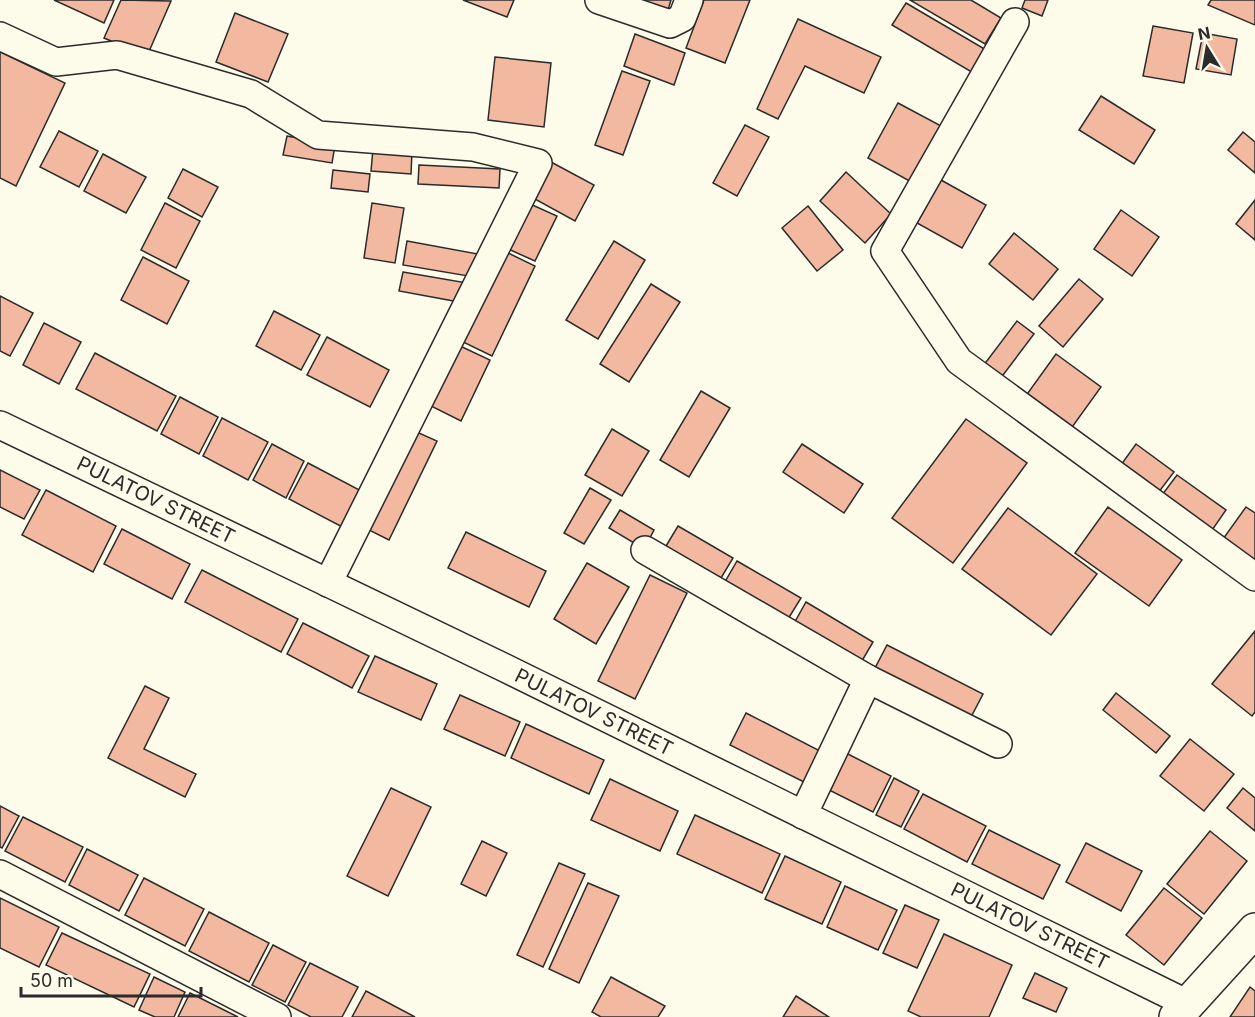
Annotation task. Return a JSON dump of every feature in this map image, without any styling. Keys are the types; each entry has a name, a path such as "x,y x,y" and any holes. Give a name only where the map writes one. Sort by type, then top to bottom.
{"main road":[{"path":"1181,1010 1255,930"}],"street":[{"path":"599,0 670,24 682,18 689,0"},
{"path":"1015,22 885,251 958,361 1255,577"},
{"path":"0,36 56,62 117,55 251,94 318,135 473,147 538,163 328,583"},
{"name":"PULATOV STREET","path":"0,425 802,814 1181,1010"},
{"path":"645,550 868,679 998,744"},
{"path":"802,814 868,679"},
{"path":"0,874 277,1017"}],"building":[{"path":"54,0 114,0 104,23"},
{"path":"121,0 171,1 147,56 104,38"},
{"path":"463,0 514,0 507,17"},
{"path":"637,0 671,0 668,10"},
{"path":"704,0 750,0 725,63 686,48"},
{"path":"910,0 971,0 1001,18 985,44"},
{"path":"1025,0 1048,0 1042,16 1022,8"},
{"path":"1211,0 1255,0 1255,25 1208,5"},
{"path":"906,3 988,51 975,74 892,25"},
{"path":"235,13 288,34 268,82 216,62"},
{"path":"798,19 881,57 864,93 805,66 778,119 757,109"},
{"path":"1153,26 1193,33 1184,83 1143,76"},
{"path":"1203,33 1237,39 1231,75 1196,69"},
{"path":"635,34 685,53 674,85 624,66"},
{"path":"0,52 65,83 16,186 0,178"},
{"path":"495,57 551,63 544,127 488,120"},
{"path":"622,71 650,81 623,155 595,145"},
{"path":"1101,96 1155,130 1134,164 1079,130"},
{"path":"898,103 943,127 913,183 868,158"},
{"path":"745,125 769,137 737,196 713,183"},
{"path":"59,131 98,151 79,187 40,167"},
{"path":"1243,132 1255,142 1255,173 1228,150"},
{"path":"287,136 335,145 332,163 283,155"},
{"path":"373,149 412,151 411,174 371,171"},
{"path":"103,154 146,177 126,213 84,191"},
{"path":"551,162 594,185 575,221 533,198"},
{"path":"419,165 500,169 499,188 418,184"},
{"path":"183,169 218,187 202,217 168,198"},
{"path":"333,170 370,174 368,192 331,188"},
{"path":"846,172 891,214 865,243 820,201"},
{"path":"941,180 986,205 962,248 917,223"},
{"path":"1255,200 1255,240 1236,224"},
{"path":"165,203 200,221 176,268 141,250"},
{"path":"372,203 404,208 395,263 364,258"},
{"path":"528,203 557,216 535,261 506,248"},
{"path":"808,206 843,250 817,271 782,228"},
{"path":"1121,210 1159,237 1132,276 1094,249"},
{"path":"1014,233 1058,269 1033,300 989,264"},
{"path":"407,241 478,254 474,277 403,265"},
{"path":"614,241 645,260 598,339 566,320"},
{"path":"504,251 535,266 492,356 461,341"},
{"path":"143,257 189,281 167,324 121,300"},
{"path":"403,272 473,284 470,304 399,291"},
{"path":"1079,279 1103,299 1063,347 1039,326"},
{"path":"651,284 680,302 629,382 600,364"},
{"path":"0,296 33,313 10,356 0,351"},
{"path":"274,311 320,335 301,370 256,346"},
{"path":"1017,321 1034,334 997,383 980,370"},
{"path":"44,323 81,342 59,384 23,365"},
{"path":"327,337 389,370 370,407 307,375"},
{"path":"458,345 490,360 461,421 429,405"},
{"path":"95,353 176,396 157,431 76,389"},
{"path":"1056,354 1101,387 1070,430 1025,397"},
{"path":"701,391 730,408 689,477 660,460"},
{"path":"180,397 218,417 199,454 161,434"},
{"path":"222,418 268,442 248,480 203,456"},
{"path":"966,419 1027,463 953,563 892,518"},
{"path":"410,429 437,441 389,540 363,527"},
{"path":"612,429 649,451 622,496 585,475"},
{"path":"272,444 304,461 286,498 253,480"},
{"path":"802,444 863,484 844,513 783,472"},
{"path":"1136,444 1174,472 1155,497 1118,469"},
{"path":"308,463 367,494 348,530 289,499"},
{"path":"0,470 40,490 24,519 0,507"},
{"path":"1177,475 1226,510 1208,536 1159,499"},
{"path":"590,488 611,500 584,544 564,533"},
{"path":"46,490 116,526 93,572 22,535"},
{"path":"1108,507 1182,560 1149,606 1075,553"},
{"path":"1246,507 1255,513 1255,572 1218,546"},
{"path":"1008,508 1097,574 1051,635 962,569"},
{"path":"620,510 654,530 644,549 609,528"},
{"path":"678,526 733,558 718,583 663,551"},
{"path":"122,529 190,564 172,599 104,564"},
{"path":"466,532 546,571 529,607 448,568"},
{"path":"737,561 801,598 785,624 722,587"},
{"path":"587,563 629,587 596,644 554,619"},
{"path":"202,570 298,619 281,652 185,602"},
{"path":"650,575 687,593 635,699 598,681"},
{"path":"806,602 873,642 859,666 792,627"},
{"path":"303,623 369,656 352,688 287,654"},
{"path":"1255,631 1255,712 1252,716 1212,684"},
{"path":"887,645 983,694 970,719 874,670"},
{"path":"375,656 437,684 421,720 358,692"},
{"path":"145,686 169,698 144,749 196,774 185,797 108,758"},
{"path":"1116,693 1170,736 1156,753 1103,710"},
{"path":"460,695 520,722 505,756 444,729"},
{"path":"746,713 822,752 806,783 730,745"},
{"path":"526,724 604,760 589,794 511,758"},
{"path":"1190,739 1234,774 1204,811 1160,776"},
{"path":"844,752 891,776 873,812 825,788"},
{"path":"894,778 919,791 901,827 876,815"},
{"path":"610,779 678,811 660,851 591,820"},
{"path":"391,788 431,807 388,896 347,876"},
{"path":"1243,788 1255,798 1255,831 1227,808"},
{"path":"923,794 986,826 967,862 904,829"},
{"path":"0,806 19,816 2,848 0,847"},
{"path":"695,815 780,854 762,893 677,854"},
{"path":"23,817 83,847 65,882 5,851"},
{"path":"989,830 1060,865 1043,899 972,864"},
{"path":"1210,831 1247,861 1204,914 1167,884"},
{"path":"482,841 507,853 486,896 461,884"},
{"path":"1086,843 1142,871 1121,911 1066,882"},
{"path":"87,849 138,875 119,911 69,885"},
{"path":"785,856 841,882 822,924 765,899"},
{"path":"559,863 585,874 543,967 517,955"},
{"path":"144,878 204,909 185,946 125,915"},
{"path":"588,883 619,896 579,983 549,969"},
{"path":"845,886 897,910 878,950 827,927"},
{"path":"1164,888 1202,918 1164,965 1126,935"},
{"path":"0,898 59,927 39,967 0,948"},
{"path":"905,905 939,920 917,968 883,953"},
{"path":"209,912 269,943 249,982 189,951"},
{"path":"62,933 150,974 134,1007 46,965"},
{"path":"944,934 1012,965 989,1017 921,1017 908,1011"},
{"path":"273,945 306,962 285,1002 252,985"},
{"path":"310,963 358,987 342,1017 311,1017 288,1005"},
{"path":"1035,973 1067,988 1056,1012 1023,998"},
{"path":"154,977 185,992 174,1017 155,1017 139,1010"},
{"path":"611,977 665,1006 658,1017 601,1017 592,1012"},
{"path":"1250,987 1255,991 1255,1017 1230,1017"},
{"path":"366,991 415,1017 352,1017"},
{"path":"190,993 238,1017 178,1017"},
{"path":"796,996 829,1017 783,1017"}]}
